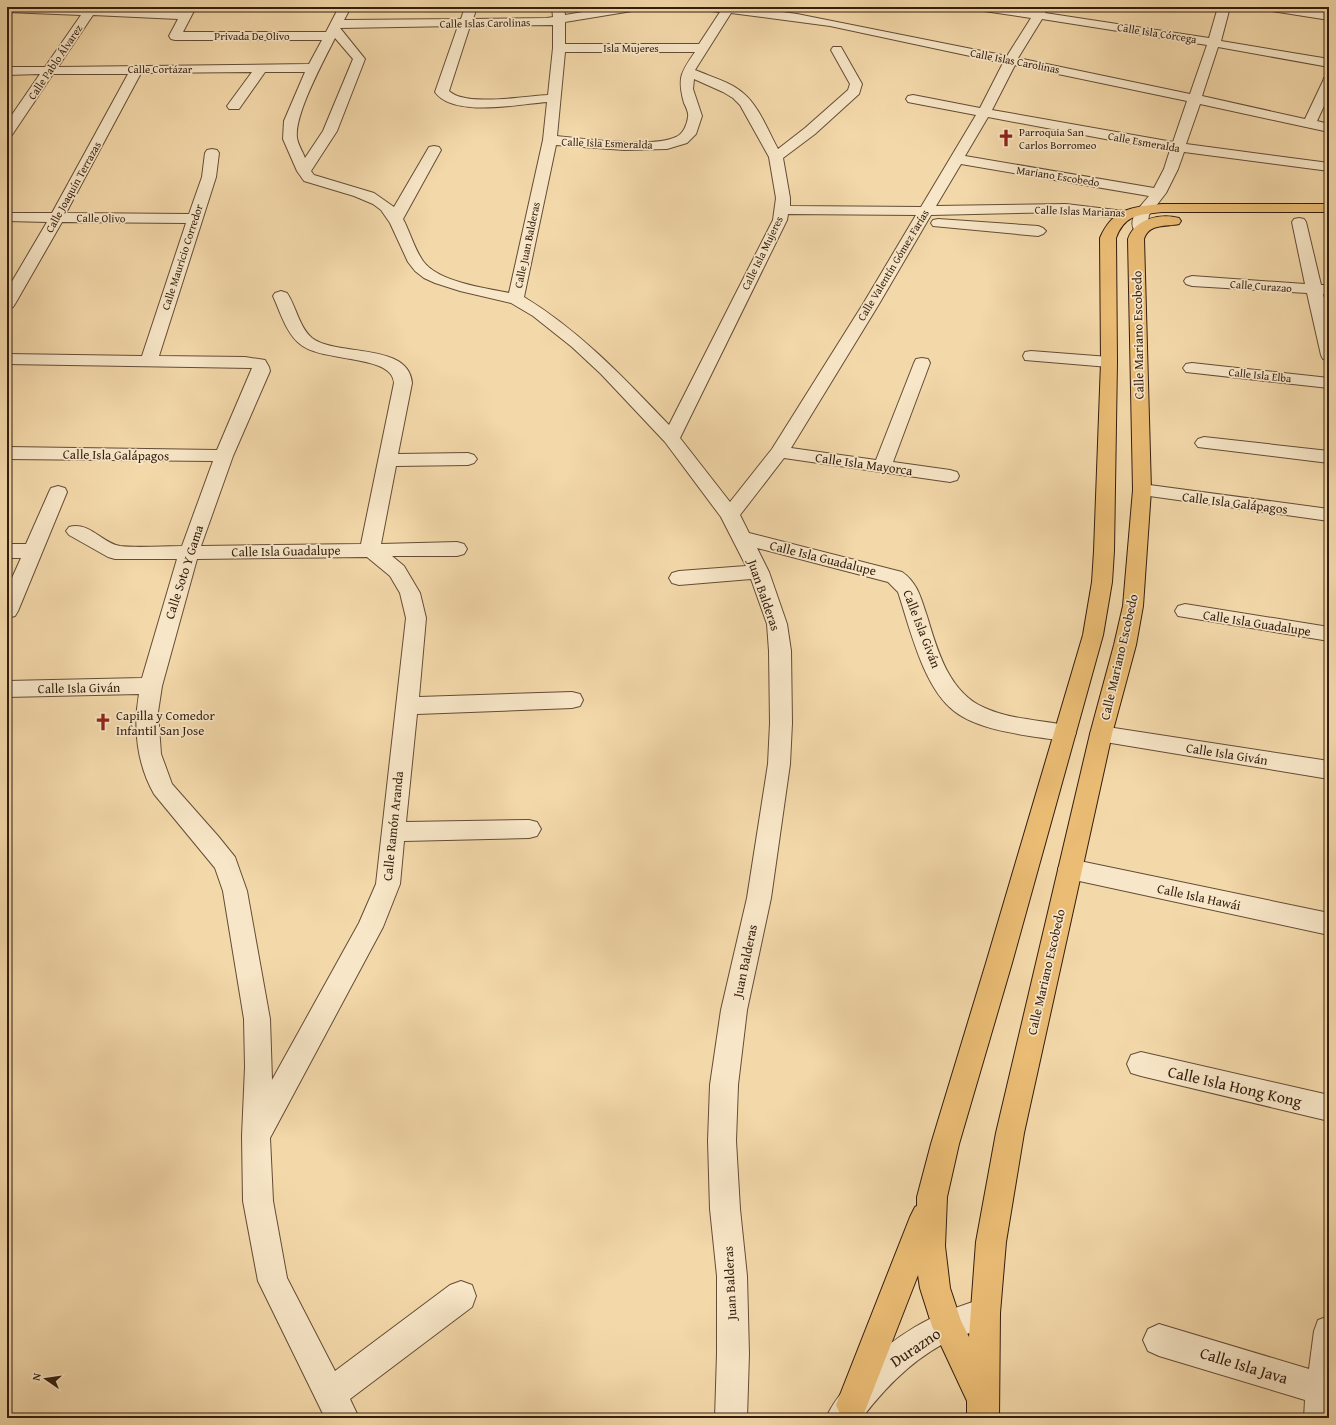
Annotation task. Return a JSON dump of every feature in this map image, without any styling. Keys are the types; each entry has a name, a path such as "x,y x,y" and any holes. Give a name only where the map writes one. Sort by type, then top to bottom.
{"main road":[{"name":"Calle Islas Marianas","path":"1136,218 1162,208 1329,208"},
{"name":"Calle Islas Marianas","path":"1136,218 1151,223 1329,222"},
{"name":"Calle Mariano Escobedo","path":"1136,218 1142,490 1137,573 1133,606 1125,645 1101,734 1010,1132 992,1236 985,1313 983,1409 947,1326 935,1288 930,1246 932,1197 945,1144 1093,635 1102,582 1109,362 1108,238 1116,221 1136,218"},
{"path":"847,1412 888,1315 932,1197"}],"street":[{"path":"345,7 314,68 291,121 290,139 304,171 309,178 365,194 388,208 395,219 412,255 420,267 430,275 446,282 516,299"},
{"path":"471,7 442,92 449,99 463,102 482,103 554,98"},
{"name":"Calle Islas Carolinas","path":"334,29 465,23 534,22 558,14 632,7"},
{"name":"Calle Islas Carolinas","path":"698,7 729,8 768,12 825,22 1196,98 1329,128"},
{"name":"Calle Isla Córcega","path":"984,7 1041,11 1329,63"},
{"name":"Calle Mariano Escobedo","path":"1136,218 1159,193 1171,169 1196,98 1224,7"},
{"path":"1272,7 1329,16"},
{"path":"7,8 89,12 188,12"},
{"name":"Calle Isla Esmeralda","path":"550,140 624,146 667,145 682,140 689,134 695,116 687,89 688,72 729,8"},
{"name":"Calle Valentín Gómez Farías","path":"730,515 779,452 871,304 957,159 1011,60 1041,11"},
{"name":"Calle Pablo Álvarez","path":"7,132 89,12"},
{"name":"Privada De Olivo","path":"188,12 175,36 334,29"},
{"path":"825,22 836,12"},
{"name":"Calle Juan Balderas","path":"558,14 559,48 550,140 516,299 539,313 578,343 607,370 671,438 730,515"},
{"path":"304,171 330,131 358,58 334,29"},
{"name":"Isla Mujeres","path":"559,48 702,48"},
{"path":"776,157 810,130 854,91 856,84 838,50"},
{"path":"234,106 262,68"},
{"name":"Calle Cortázar","path":"7,71 314,68"},
{"name":"Calle Joaquín Terrazas","path":"7,304 15,277 57,217 137,69"},
{"name":"Calle Isla Mujeres","path":"671,438 780,220 783,198 776,157 746,103 738,95 728,89 688,72"},
{"path":"1310,124 1329,81"},
{"name":"Calle Esmeralda","path":"913,99 1178,148 1329,167"},
{"path":"395,219 434,150"},
{"name":"Calle Mauricio Corredor","path":"149,361 209,177 212,153"},
{"name":"Mariano Escobedo","path":"957,159 1159,193"},
{"name":"Calle Islas Marianas","path":"782,210 922,216 1066,208 1136,218"},
{"path":"922,216 1038,231"},
{"name":"Calle Olivo","path":"7,217 195,219"},
{"path":"1299,222 1322,290 1329,355"},
{"name":"Calle Curazao","path":"1192,282 1322,290"},
{"path":"281,296 296,327 305,340 317,348 333,353 388,362 402,373 403,383 389,460 370,549"},
{"path":"1031,356 1109,362"},
{"path":"7,359 149,361"},
{"name":"Calle Soto Y Gama","path":"149,361 245,362 259,364 261,367 261,371 224,456 189,553 151,686 147,712 150,754 162,788 210,843 226,864 236,891 257,1019 259,1068 256,1136"},
{"path":"882,467 922,364"},
{"name":"Calle Isla Elba","path":"1192,368 1329,383"},
{"path":"1204,443 1329,457"},
{"name":"Calle Isla Mayorca","path":"779,452 950,476"},
{"name":"Calle Isla Galápagos","path":"7,453 224,456"},
{"path":"389,460 468,459"},
{"name":"Calle Isla Galápagos","path":"1142,490 1329,515"},
{"path":"8,611 58,492"},
{"name":"Juan Balderas","path":"730,515 759,572 777,624 780,651 781,723 779,764 759,898 734,1010 724,1085 722,1140 725,1209 732,1276 733,1354 731,1418"},
{"name":"Calle Isla Guadalupe","path":"76,531 115,552 189,553 370,549 456,549"},
{"name":"Calle Isla Guadalupe","path":"743,538 895,577 902,582"},
{"name":"Calle Ramón Aranda","path":"256,1136 370,926 388,884 416,618 410,593 397,570 370,549"},
{"path":"7,551 34,551"},
{"path":"679,578 759,572"},
{"name":"Calle Isla Giván","path":"902,582 908,590 933,663 951,696 960,706 975,714 995,720 1065,733"},
{"name":"Calle Isla Guadalupe","path":"1185,611 1329,634"},
{"name":"Calle Isla Giván","path":"7,689 151,686"},
{"path":"406,706 572,700"},
{"name":"Calle Isla Giván","path":"1101,734 1329,770"},
{"path":"393,832 529,829"},
{"name":"Calle Isla Hawái","path":"1070,870 1329,924"},
{"name":"Calle Isla Hong Kong","path":"1141,1064 1329,1108"},
{"path":"256,1136 258,1201 273,1281 337,1406 461,1296"},
{"name":"Durazno","path":"847,1412 886,1367 909,1348 947,1326 985,1313"},
{"path":"1324,1400 1329,1331"},
{"name":"Calle Isla Java","path":"1159,1340 1324,1400"}],"place":[{"name":"Parroquia San Carlos Borromeo","path":"1006,138"},
{"name":"Capilla y Comedor Infantil San Jose","path":"103,722"}]}
